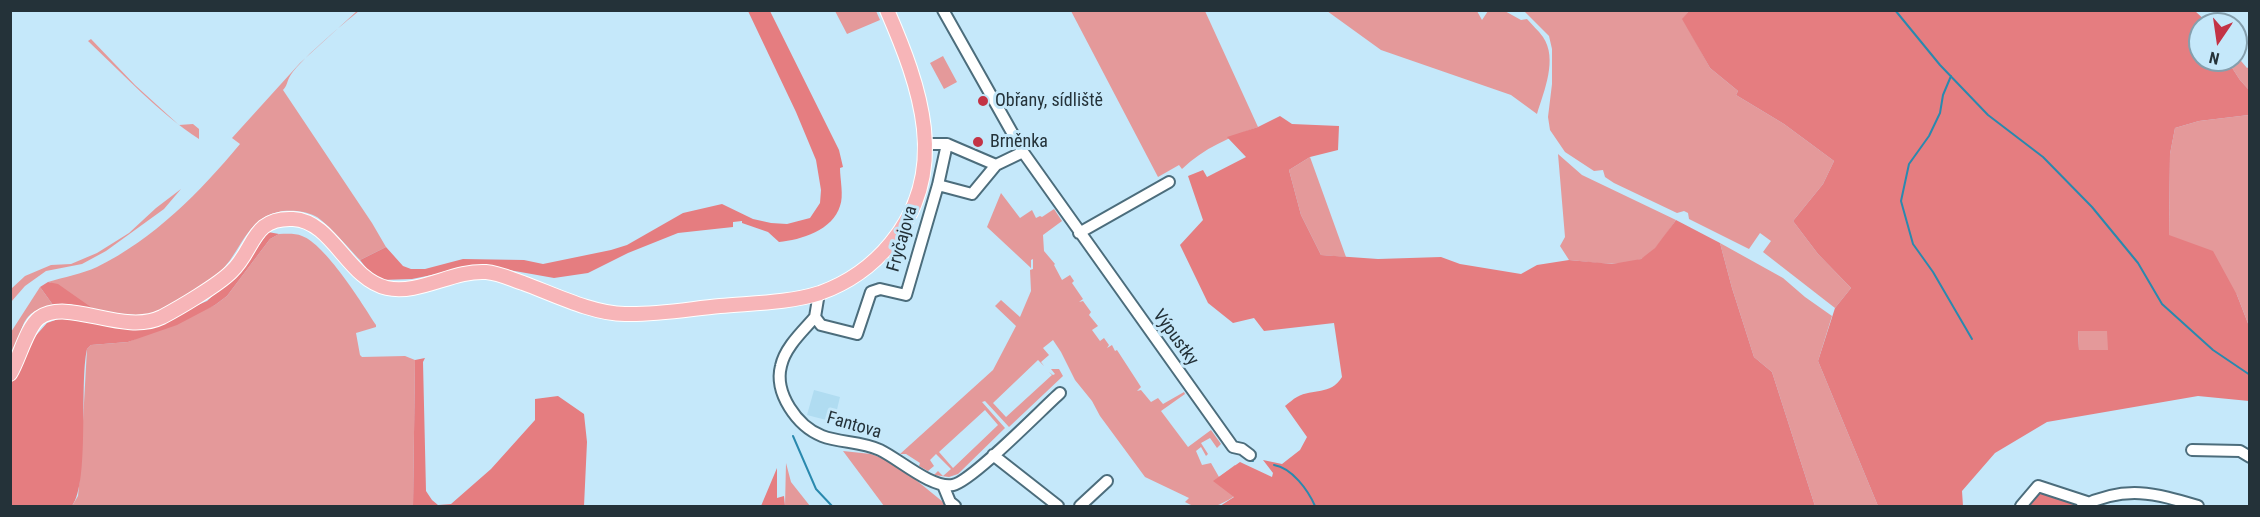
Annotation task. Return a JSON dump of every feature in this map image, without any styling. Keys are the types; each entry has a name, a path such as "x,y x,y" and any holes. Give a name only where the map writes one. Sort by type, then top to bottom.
{"main road":[{"name":"Fryčajova","path":"10,374 19,360 30,328 39,318 52,312 66,311 127,323 145,323 162,317 233,271 257,231 269,222 294,219 312,224 324,233 357,271 373,283 388,288 404,290 465,273 489,272 592,308 623,315 787,299 819,293 846,281 876,261 901,231 916,201 925,166 926,144 922,110 915,83 887,10"}],"street":[{"path":"938,185 972,194 996,165 1023,152 943,10"},
{"path":"926,144 947,144 996,165"},
{"name":"Fryčajova","path":"815,317 821,325 857,334 871,292 880,289 906,295 938,185 947,144"},
{"name":"Výpustky","path":"1023,152 1233,447 1242,449 1250,455"},
{"path":"1079,233 1168,182"},
{"path":"815,317 819,293"},
{"name":"Fantova","path":"815,317 795,340 780,367 784,396 797,419 822,436 876,448 935,483 943,485"},
{"path":"955,507 950,502 943,485 958,483 974,473 1060,393"},
{"path":"2192,450 2240,451 2249,456"},
{"path":"993,455 1058,507"},
{"path":"1080,507 1107,481"},
{"path":"2021,507 2038,486 2086,505 2127,493 2144,492 2159,494 2198,507"}],"shaded area":[{"path":"1503,10 1521,20 1527,19 1541,34 1547,46 1550,65 1537,114 1511,95 1381,50 1327,11 1477,11 1482,20 1488,11"},
{"path":"748,11 770,11 839,150 843,167 840,168 841,202 831,221 823,227 806,236 779,242 768,232 742,223 742,221 733,222 733,227 678,233 628,253 588,273 554,278 481,265 412,279 381,280 360,260 386,247 403,266 411,269 425,269 463,259 524,260 543,264 627,245 683,213 722,204 753,219 771,223 787,224 810,218 820,203 821,190 816,160"},
{"path":"835,11 876,11 880,20 847,34"},
{"path":"1071,11 1205,11 1258,127 1218,144 1199,155 1182,169 1179,165 1158,177"},
{"path":"1524,11 1689,11 1683,19 1710,68 1738,91 1736,95 1784,124 1834,161 1823,184 1793,221 1818,254 1851,288 1835,308 1763,252 1771,241 1760,233 1749,249 1689,219 1688,213 1684,211 1677,213 1614,183 1605,177 1603,170 1594,171 1565,152 1550,130 1548,117 1552,84 1552,49 1549,36"},
{"path":"1689,11 2195,11 2188,12 2188,72 2235,72 2249,90 2249,115 2199,121 2175,128 2170,154 2169,235 2213,251 2237,295 2249,326 2249,401 2198,396 2047,422 1995,453 1962,491 1963,506 1878,506 1818,361 1835,308 1851,288 1818,254 1793,221 1823,184 1834,161 1784,124 1736,95 1738,91 1710,68 1682,19","holes":["2078,331 2107,331 2108,350 2079,350"]},
{"path":"91,39 135,85 176,122 156,106 88,41"},
{"path":"307,56 293,71 283,90 386,247 360,260 320,219 299,211 283,211 261,219 247,234 223,269 207,283 172,305 149,314 130,315 95,310 55,284 48,282 79,274 118,256 175,213 209,180 240,144 232,138 300,63"},
{"path":"943,56 957,82 944,89 930,63"},
{"path":"2249,67 2249,90 2235,72 2248,72"},
{"path":"2249,115 2249,326 2237,295 2232,289 2169,236 2170,154 2175,128 2199,121"},
{"path":"1280,116 1292,124 1339,126 1338,150 1310,157 1289,170 1301,215 1321,255 1378,259 1441,257 1460,264 1521,274 1537,265 1569,260 1612,264 1641,259 1655,248 1676,220 1720,243 1754,357 1772,372 1815,506 1220,506 1234,497 1213,481 1240,462 1272,477 1273,473 1263,460 1282,464 1300,450 1307,437 1285,406 1303,394 1332,387 1342,377 1334,323 1264,331 1254,318 1233,323 1208,303 1180,245 1203,220 1188,176 1203,170 1207,177 1246,157 1227,137 1258,127"},
{"path":"193,124 199,129 199,139 184,129 179,125"},
{"path":"1558,154 1582,175 1676,220 1652,252 1641,259 1624,263 1605,264 1569,260 1560,246 1565,237"},
{"path":"1310,157 1346,257 1321,255 1301,215 1289,170"},
{"path":"181,189 164,209 106,251 82,264 46,271 25,286 11,302 11,289 25,276 51,265 71,264 97,253 129,233"},
{"path":"1001,193 1020,218 1032,210 1036,218 1042,217 1054,209 1062,221 1043,235 1044,251 1055,264 1062,280 1070,275 1074,281 1072,283 1083,299 1079,302 1083,301 1091,312 1089,315 1098,326 1092,330 1100,341 1104,338 1109,345 1107,348 1112,345 1115,351 1117,350 1141,387 1137,391 1141,390 1151,402 1158,398 1163,404 1184,392 1185,394 1161,411 1188,447 1211,430 1221,444 1217,448 1210,438 1201,443 1208,454 1206,456 1201,447 1196,451 1202,465 1211,463 1219,477 1235,465 1251,484 1220,504 1203,508 1185,502 1189,498 1145,477 1075,380 1053,340 1043,348 1049,355 1041,362 1044,366 1038,360 993,403 1006,417 1052,375 1049,372 1055,374 1051,369 1059,369 1063,376 1009,427 985,401 982,402 1005,428 958,474 949,477 934,475 938,471 943,476 951,469 936,454 930,460 934,466 928,471 906,454 900,454 993,370 1016,326 995,306 1001,300 1020,317 1031,291 1030,270 1033,269 1033,259 1031,268 987,227","holes":["985,410 998,425 953,468 939,452"]},
{"path":"268,232 279,234 270,239 227,296 215,305 177,325 128,342 91,345 87,349 81,476 72,506 11,506 11,381 31,341 47,323 61,318 147,327 207,301 244,267"},
{"path":"279,234 299,235 311,241 332,262 362,303 376,327 356,333 362,357 405,356 415,360 413,506 72,506 78,496 87,349 91,345 128,342 215,305 227,296 270,239"},
{"path":"1720,243 1783,278 1832,316 1818,361 1878,506 1815,506 1772,372 1754,357"},
{"path":"48,282 58,284 95,310 69,304 53,305 40,287"},
{"path":"40,287 53,305 36,311 25,321 11,359 11,332"},
{"path":"2078,331 2108,331 2108,350 2079,350"},
{"path":"425,358 423,362 426,491 432,500 438,505 451,504 491,469 535,420 535,399 558,396 584,414 587,442 584,506 413,506 415,360"},
{"path":"814,390 840,397 834,422 807,415"},
{"path":"843,451 871,454 895,463 948,506 884,506"},
{"path":"786,463 791,482 810,506 785,506"},
{"path":"777,468 777,498 784,496 785,506 761,506"},
{"path":"2038,490 2077,502 2076,506 2025,506"}],"waterway":[{"path":"1895,10 1940,65 1988,115 2043,157 2092,207 2138,263 2162,304 2213,350 2250,375"},
{"path":"1951,76 1943,95 1940,113 1929,136 1909,164 1901,201 1913,244 1933,272 1972,339"},
{"path":"793,436 816,489 832,506"},
{"path":"1248,460 1253,461"},
{"path":"1274,465 1293,475 1308,493 1315,506"}],"place":[{"name":"Obřany, sídliště","path":"983,101"},
{"name":"Brněnka","path":"978,142"}]}
